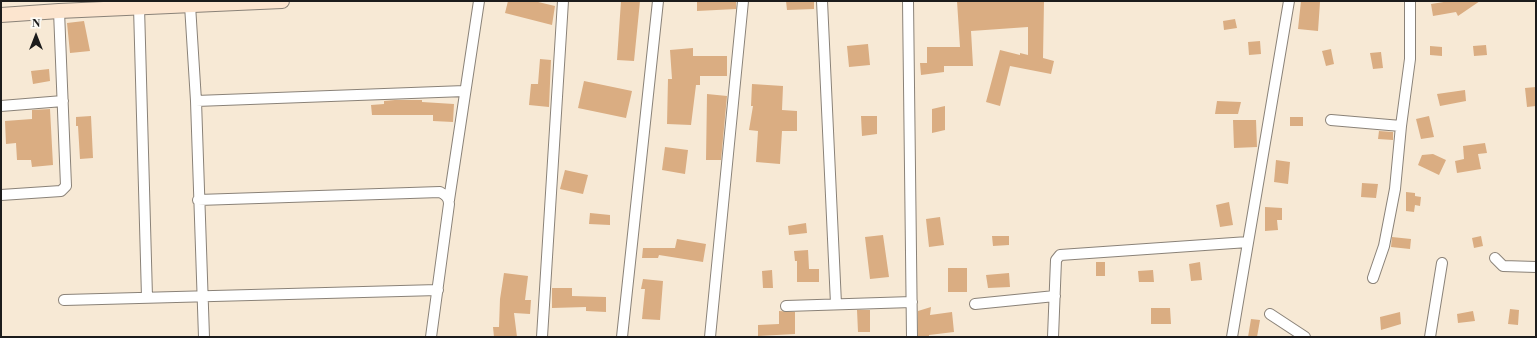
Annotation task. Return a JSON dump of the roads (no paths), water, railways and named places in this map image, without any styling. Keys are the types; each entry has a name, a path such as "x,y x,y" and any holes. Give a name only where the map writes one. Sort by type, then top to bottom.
{"street":[{"path":"1,15 131,6 282,1"},
{"path":"431,337 448,220 449,200 479,1"},
{"path":"542,337 563,1"},
{"path":"622,337 658,1"},
{"path":"710,337 743,1"},
{"path":"822,1 836,304"},
{"path":"908,1 912,337"},
{"path":"1232,337 1289,1"},
{"path":"1373,278 1384,246 1395,189 1401,126 1410,59 1410,1"},
{"path":"190,5 196,102 198,200 204,337"},
{"path":"131,6 147,297"},
{"path":"1,195 61,191 66,186 59,11"},
{"path":"196,102 465,91"},
{"path":"1,106 63,102"},
{"path":"1331,120 1401,126"},
{"path":"198,200 440,192 446,195 449,200"},
{"path":"1053,337 1056,260 1060,255 1248,242"},
{"path":"1496,258 1503,266 1536,267"},
{"path":"1430,337 1442,264"},
{"path":"64,300 203,295 438,290"},
{"path":"975,304 1055,296"},
{"path":"786,306 912,302"},
{"path":"1270,314 1305,337"}]}
